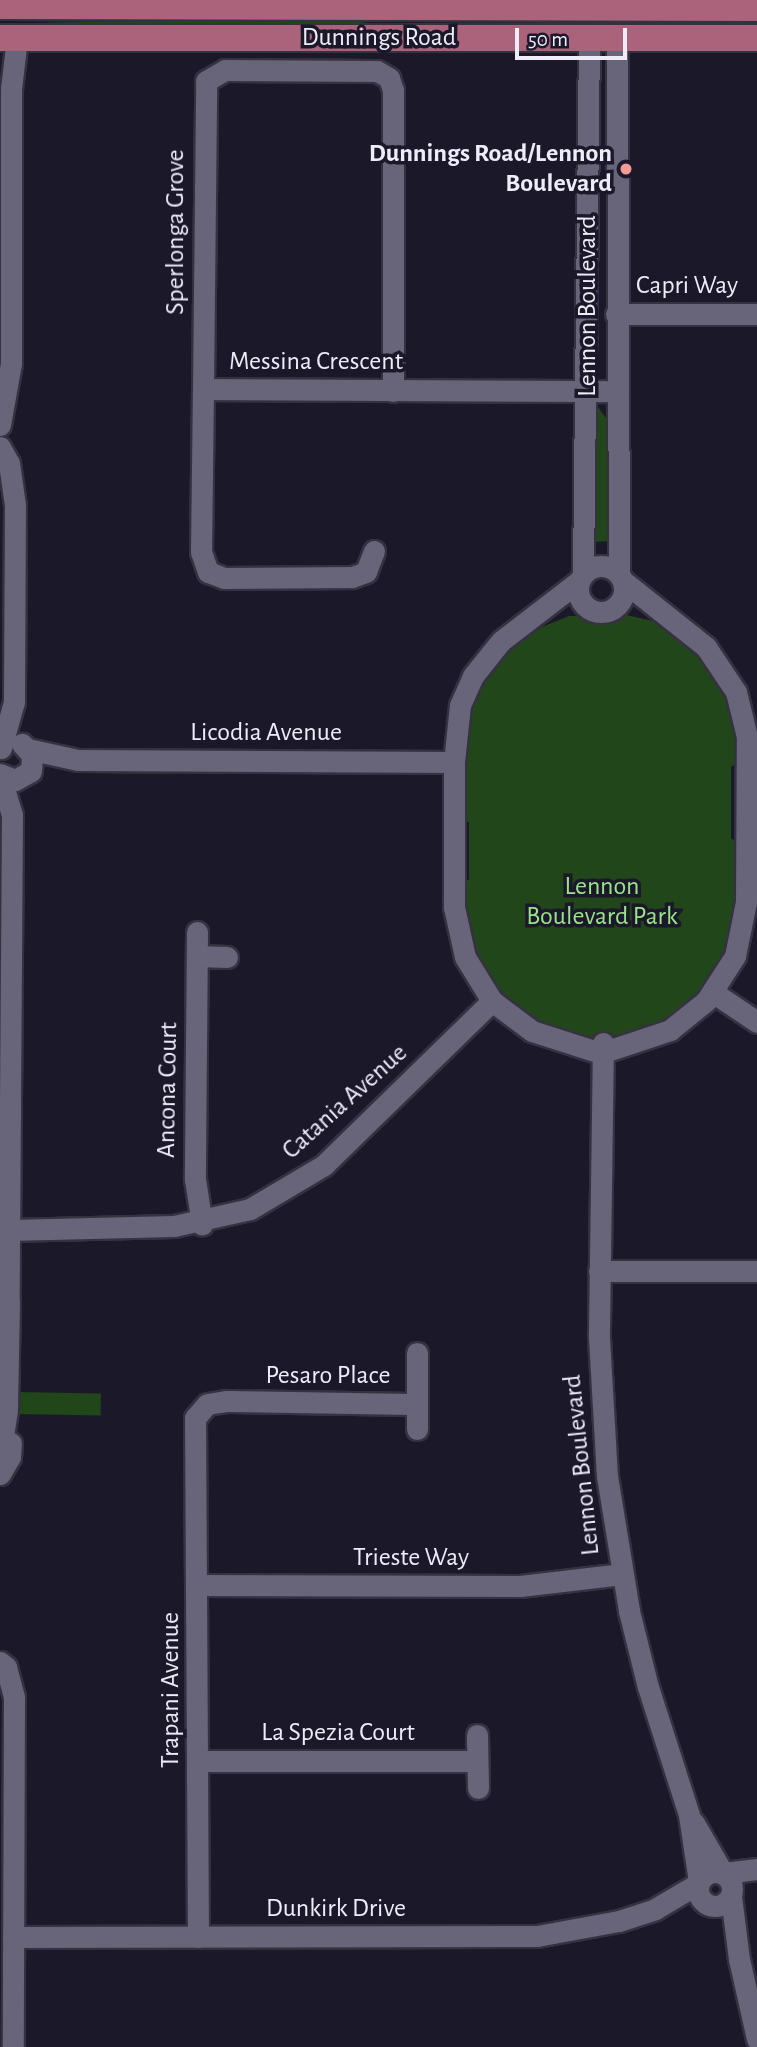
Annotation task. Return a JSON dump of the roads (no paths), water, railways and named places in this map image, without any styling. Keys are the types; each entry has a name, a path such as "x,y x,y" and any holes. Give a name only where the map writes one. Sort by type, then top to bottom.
{"main road":[{"name":"Dunnings Road","path":"8,6 757,8"},
{"path":"7,38 8,6"},
{"path":"589,39 592,8"},
{"path":"617,38 619,9"},
{"name":"Dunnings Road","path":"7,38 757,38"}],"street":[{"path":"7,38 11,89 6,250 11,363 18,406 3,437 23,473 15,505 7,648 14,702 33,762 12,815"},
{"name":"Lennon Boulevard","path":"617,38 616,391 621,577"},
{"name":"Lennon Boulevard","path":"581,578 587,390 589,39"},
{"name":"Sperlonga Grove","path":"203,389 204,89 209,76 225,70 377,71 388,78 393,90 393,391"},
{"name":"Capri Way","path":"617,314 757,314"},
{"name":"Messina Crescent","path":"374,551 366,572 352,577 224,578 208,572 201,552 203,389 616,391"},
{"path":"601,565 621,577 676,623 721,666 751,719 745,916 736,956 714,993 670,1030 635,1043 598,1048 569,1044 518,1023 492,1001 465,957 455,919 454,762 457,719 467,689 492,651 581,578 601,565"},
{"path":"521,625 600,609 623,596 621,577"},
{"path":"581,578 579,597 600,609 676,623"},
{"path":"0,748 14,702"},
{"name":"Licodia Avenue","path":"0,748 13,742 78,761 454,762"},
{"name":"Licodia Avenue","path":"27,775 78,761"},
{"path":"0,774 12,780 27,775"},
{"path":"0,774 12,815 9,1230 5,1287 7,1410 1,1468"},
{"name":"Ancona Court","path":"197,932 195,1178 202,1224"},
{"path":"197,956 227,957"},
{"path":"714,993 757,1023"},
{"name":"Catania Avenue","path":"9,1230 202,1224 261,1204 324,1165 492,1001"},
{"name":"Lennon Boulevard","path":"598,1048 602,1418 622,1574 648,1687 689,1815 699,1882"},
{"path":"599,1271 757,1271"},
{"name":"Pesaro Place","path":"416,1353 417,1429"},
{"name":"Pesaro Place","path":"205,1411 213,1402 417,1404"},
{"name":"Trapani Avenue","path":"198,1937 199,1586 197,1444 194,1420 205,1411"},
{"name":"Trieste Way","path":"199,1586 520,1586 622,1574"},
{"path":"0,1651 17,1668 7,1847 13,1937 13,2047"},
{"path":"0,1662 6,1667 14,1697"},
{"path":"478,1735 478,1787"},
{"name":"La Spezia Court","path":"199,1761 477,1761"},
{"name":"Lennon Boulevard","path":"689,1815 724,1873"},
{"path":"739,1959 699,1895 699,1882 709,1872 757,1869"},
{"path":"724,1873 732,1884 739,1959 757,2039"},
{"path":"707,1904 723,1904 757,1879"},
{"name":"Dunkirk Drive","path":"655,1909 699,1882"},
{"name":"Dunkirk Drive","path":"13,1937 537,1936 601,1926 655,1909 707,1904"}],"place":[{"name":"Dunnings Road/Lennon Boulevard","path":"626,169"}],"park label":[{"name":"Lennon Boulevard Park","path":"602,902"}]}
